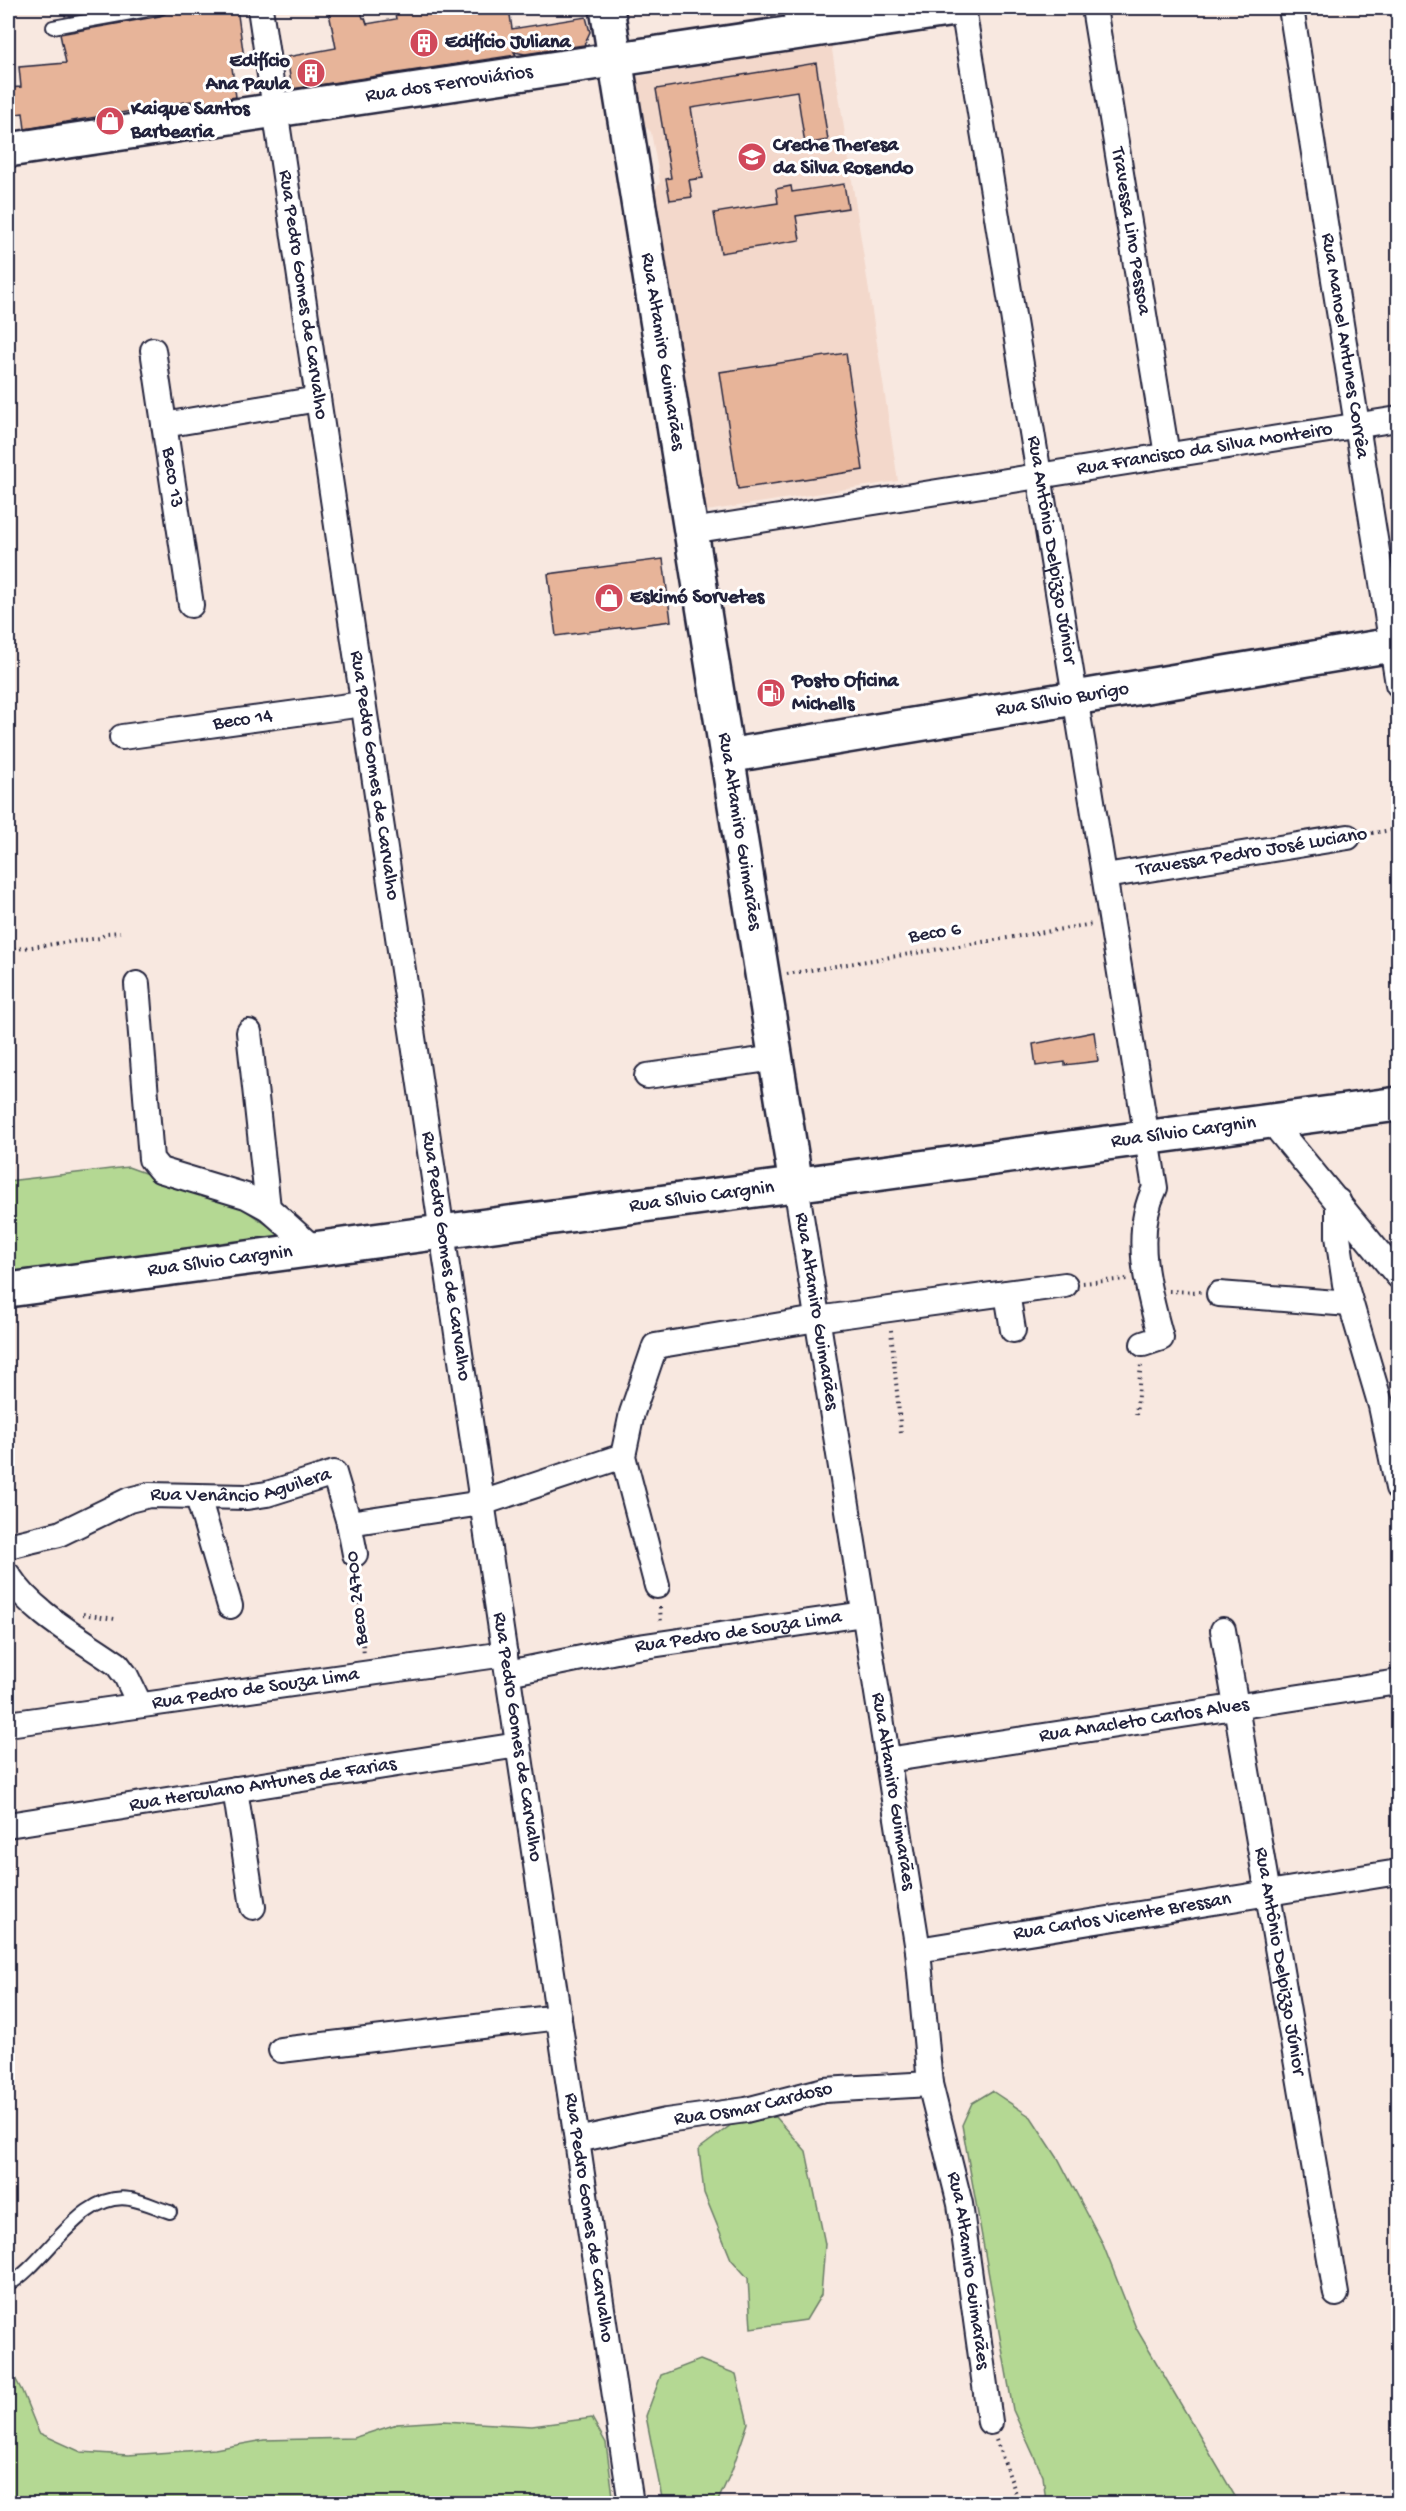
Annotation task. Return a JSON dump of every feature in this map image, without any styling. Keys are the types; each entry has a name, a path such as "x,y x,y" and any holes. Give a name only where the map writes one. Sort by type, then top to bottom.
{"street":[{"name":"Rua Pedro Gomes de Carvalho","path":"260,8 631,2504"},
{"name":"Rua Altamiro Guimarães","path":"607,8 918,1950 930,2084 960,2204 990,2422"},
{"name":"Rua dos Ferroviários","path":"8,150 615,59 797,20 962,8"},
{"name":"Rua Antônio Delpizzo Júnior","path":"962,8 1155,1188 1147,1205 1144,1226 1152,1341"},
{"name":"Travessa Lino Pessoa","path":"1094,8 1167,455"},
{"name":"Rua Manoel Antunes Corrêa","path":"1291,8 1357,425 1395,644 1398,684"},
{"name":"Beco 13","path":"153,350 191,605"},
{"path":"164,425 318,399"},
{"name":"Rua Francisco da Silva Monteiro","path":"691,531 1398,419"},
{"name":"Rua Sílvio Burigo","path":"727,756 1395,644"},
{"name":"Beco 14","path":"122,737 363,704"},
{"name":"Travessa Pedro José Luciano","path":"1105,876 1348,837"},
{"path":"137,984 151,1159 155,1166 160,1170 246,1196 268,1208 314,1249"},
{"path":"249,1032 268,1208"},
{"path":"647,1076 776,1058"},
{"name":"Rua Sílvio Cargnin","path":"8,1290 1398,1104"},
{"path":"1271,1121 1398,1276"},
{"path":"1338,1201 1341,1264 1350,1304 1381,1406 1398,1488"},
{"path":"657,1586 623,1456 632,1413 655,1346 817,1319 1065,1285"},
{"path":"1007,1293 1013,1330"},
{"path":"1219,1294 1350,1304"},
{"path":"349,1523 482,1503 623,1456"},
{"name":"Rua Venâncio Aguilera","path":"8,1546 59,1534 129,1500 159,1494 228,1499 267,1494 334,1473 349,1523"},
{"path":"198,1497 230,1606"},
{"name":"Beco 24700","path":"349,1523 355,1554"},
{"path":"8,1575 22,1595 42,1612 117,1664 126,1676 140,1705"},
{"name":"Rua Pedro de Souza Lima","path":"8,1724 366,1673 506,1663 864,1614"},
{"name":"Rua Antônio Delpizzo Júnior","path":"1223,1630 1336,2294"},
{"name":"Rua Anacleto Carlos Alves","path":"887,1760 1398,1682"},
{"name":"Rua Herculano Antunes de Farias","path":"8,1825 518,1745"},
{"path":"235,1790 253,1907"},
{"name":"Rua Carlos Vicente Bressan","path":"918,1950 1398,1872"},
{"path":"281,2050 559,2018"},
{"name":"Rua Osmar Cardoso","path":"577,2140 666,2121 746,2110 824,2090 930,2084"}],"lane":[{"path":"53,27 159,8"},
{"path":"8,2286 88,2210 107,2200 129,2198 170,2212"}],"path":[{"name":"Travessa Pedro José Luciano","path":"1348,837 1398,829"},
{"name":"Beco 6","path":"762,978 1112,921"},
{"path":"8,950 100,938 107,933 120,932"},
{"path":"1065,1285 1147,1285 1219,1294"},
{"path":"889,1309 901,1434"},
{"path":"1136,1415 1152,1341"},
{"name":"Beco 24700","path":"355,1554 366,1673"},
{"path":"657,1586 662,1643"},
{"path":"990,2422 1020,2504"}],"shaded area":[{"path":"831,43 898,481 700,512 651,197 660,182 651,132 642,123 636,77"}],"green space":[{"path":"128,1167 242,1208 286,1238 8,1276 8,1181"},
{"path":"992,2091 1031,2117 1059,2160 1102,2242 1136,2328 1239,2503 1046,2503 1043,2476 1013,2410 962,2125 972,2103"},
{"path":"776,2117 806,2151 825,2244 821,2295 806,2320 751,2328 748,2278 731,2259 704,2193 699,2149 731,2125"},
{"path":"700,2360 736,2374 748,2423 732,2470 717,2503 663,2503 646,2416 661,2375"},
{"path":"8,2365 22,2391 39,2433 81,2452 128,2455 215,2449 264,2440 353,2438 397,2424 443,2421 532,2426 592,2418 606,2443 614,2503 8,2503"}],"building":[{"path":"64,8 115,8 65,16"},
{"path":"167,8 188,8 189,14 237,8 244,58 231,60 236,97 192,104 191,101 25,129 23,113 8,115 8,88 21,87 19,67 66,63 60,34 160,16 165,14"},
{"path":"328,8 360,8 367,24 396,19 394,8 509,8 512,29 586,17 590,32 584,45 525,54 514,52 516,55 292,89 287,57 336,48"},
{"path":"816,63 828,140 805,144 797,91 691,108 703,178 689,180 692,197 670,200 666,179 671,178 656,89"},
{"path":"844,184 848,208 796,216 800,240 721,253 714,213 778,203 776,189 791,186 792,192"},
{"path":"846,353 863,470 738,489 720,372"},
{"name":"Eskimó Sorvetes","path":"663,559 671,621 556,636 548,574"},
{"path":"1094,1032 1098,1061 1036,1066 1033,1044"}],"place":[{"name":"Edifício Juliana","path":"424,43"},
{"name":"Edifício Ana Paula","path":"311,73"},
{"name":"Kaique Santos Barbearia","path":"110,121"},
{"name":"Creche Theresa da Silva Rosendo","path":"752,157"},
{"name":"Eskimó Sorvetes","path":"609,598"},
{"name":"Posto Oficina Michells","path":"771,693"}]}
